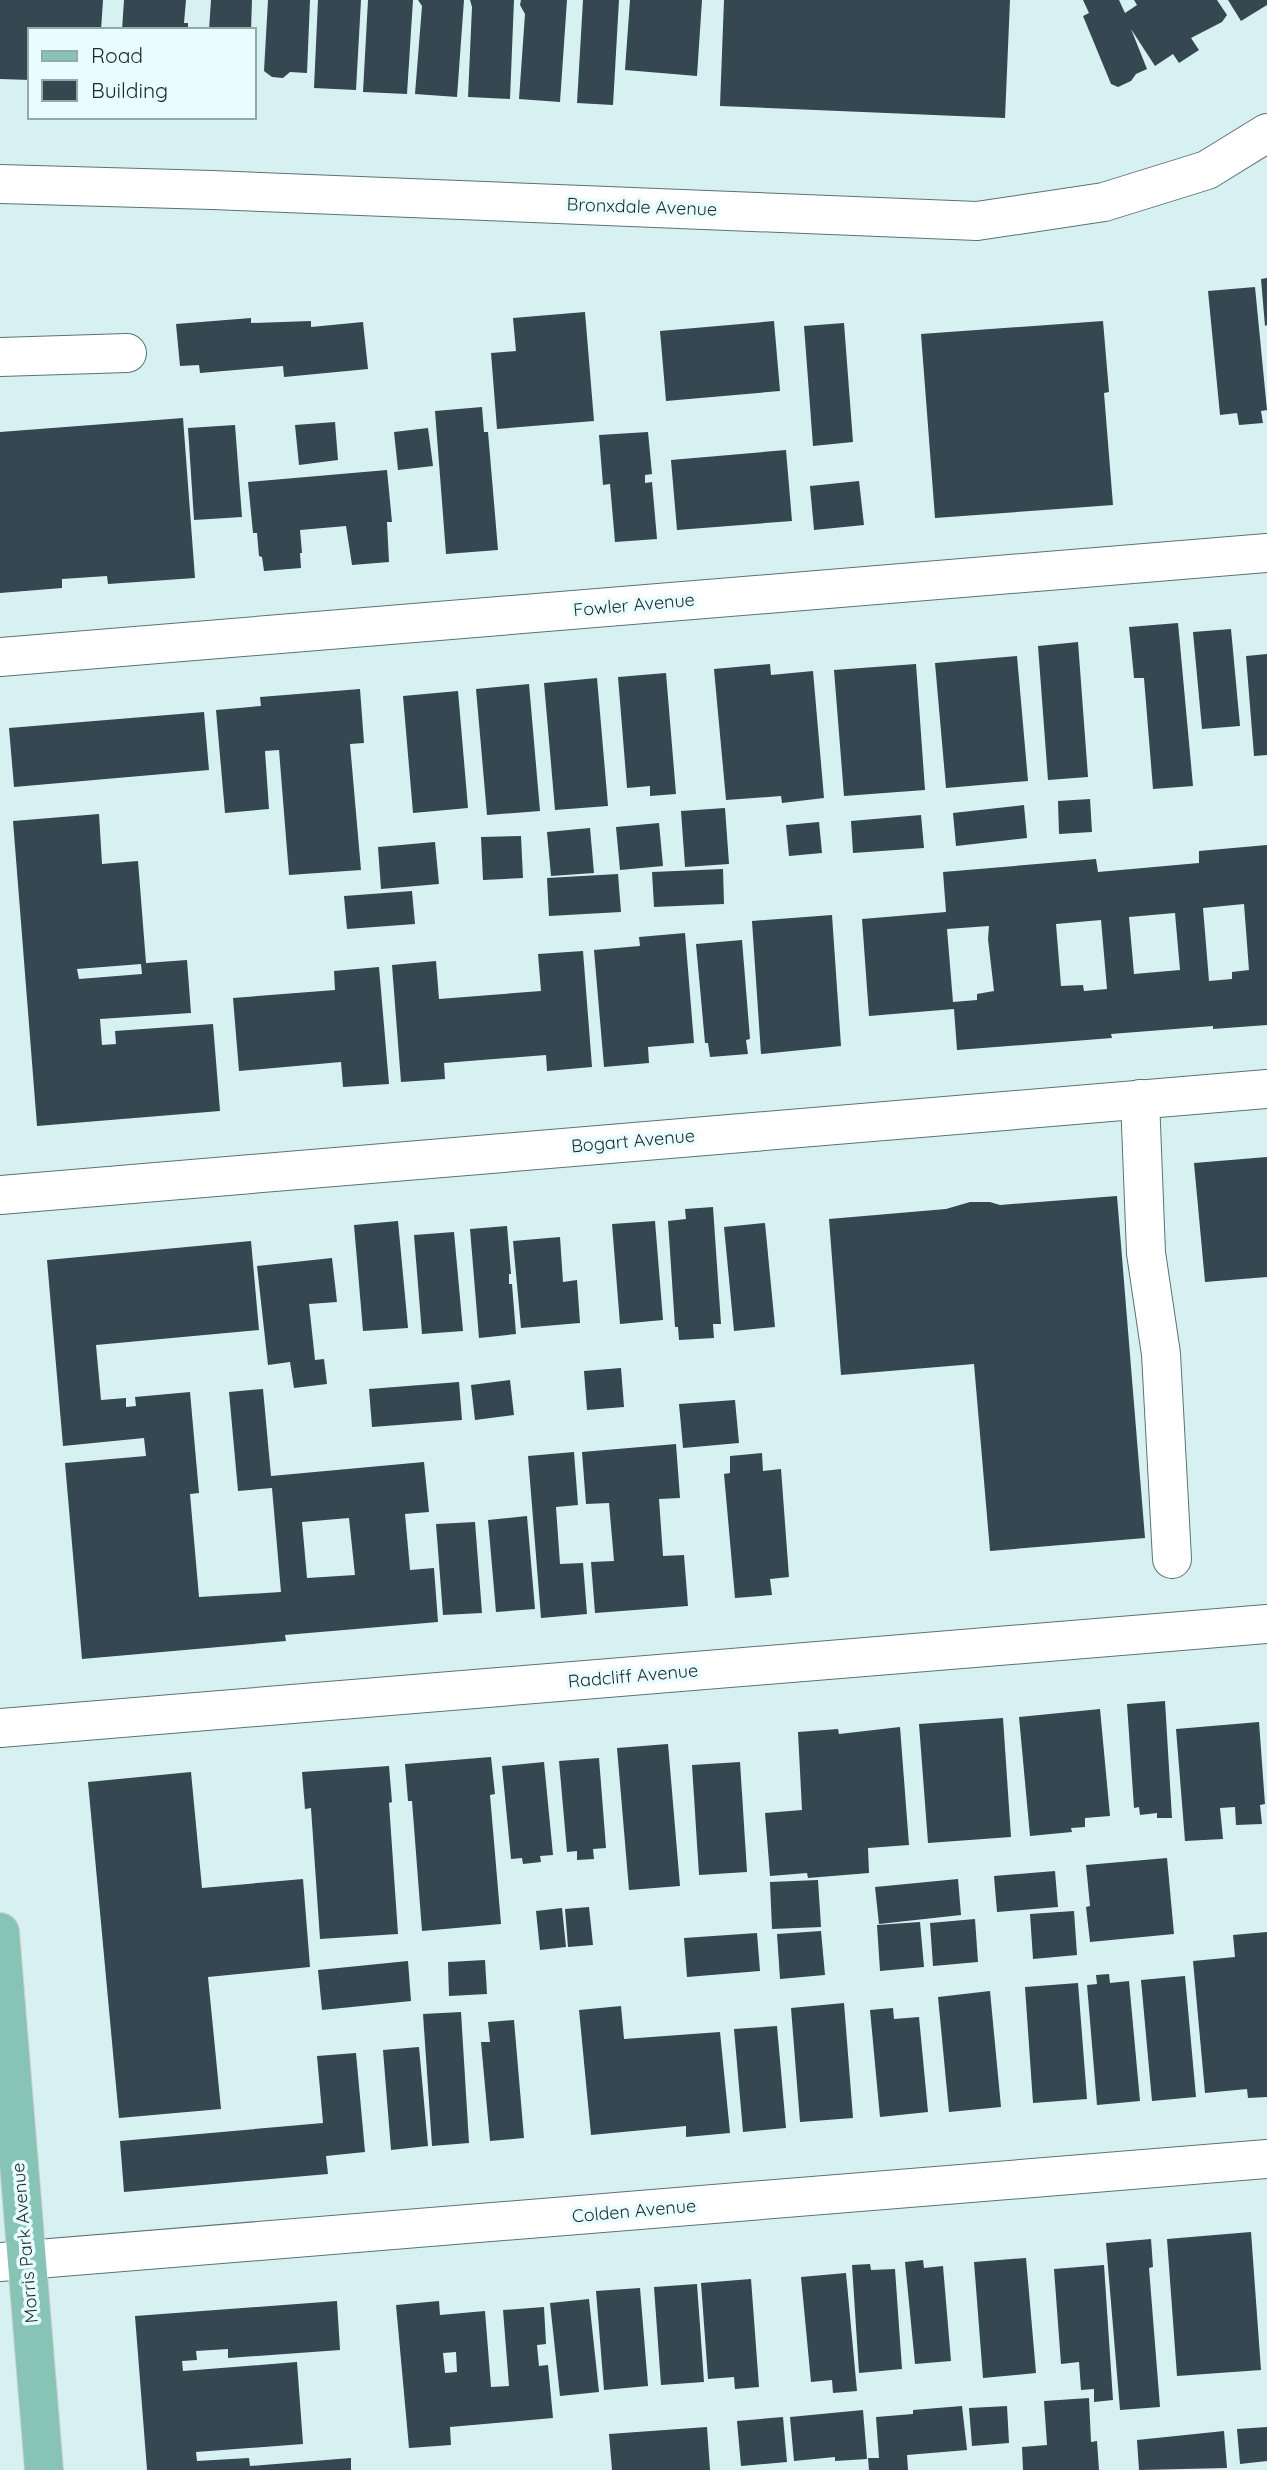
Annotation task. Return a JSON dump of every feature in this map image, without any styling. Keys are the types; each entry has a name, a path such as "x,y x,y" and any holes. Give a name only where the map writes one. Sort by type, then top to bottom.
{"main road":[{"name":"Morris Park Avenue","path":"0,1932 14,2261 44,2470"}],"street":[{"name":"Bronxdale Avenue","path":"0,184 253,191 977,221 1104,202 1207,170 1267,133"},
{"path":"0,357 127,354"},
{"name":"Fowler Avenue","path":"0,657 1267,553"},
{"name":"Bogart Avenue","path":"0,1195 1267,1089"},
{"path":"1140,1099 1146,1253 1161,1354 1172,1559"},
{"name":"Radcliff Avenue","path":"0,1728 1267,1624"},
{"name":"Colden Avenue","path":"14,2261 1267,2159"}],"building":[{"path":"0,0 103,0 101,28 28,28 28,80 0,79"},
{"path":"124,0 186,0 184,23 188,23 188,28 122,28"},
{"path":"211,0 252,0 251,28 209,28"},
{"path":"268,0 310,0 307,73 290,72 283,78 272,77 264,71"},
{"path":"318,0 361,0 356,90 314,88"},
{"path":"368,0 413,0 407,94 363,92"},
{"path":"418,0 464,0 457,97 415,94 422,6"},
{"path":"470,0 514,0 510,99 468,97 472,7"},
{"path":"521,0 567,0 560,102 519,99 525,14 520,5"},
{"path":"583,0 619,0 613,105 577,103"},
{"path":"630,0 702,0 697,76 625,70"},
{"path":"724,0 1010,0 1005,118 720,106"},
{"path":"1083,0 1119,0 1125,13 1137,5 1134,0 1217,0 1227,15 1222,22 1191,38 1199,50 1179,63 1173,54 1155,66 1131,29 1147,69 1118,87 1111,84 1083,16 1089,13"},
{"path":"1228,0 1267,0 1267,5 1241,21"},
{"path":"1267,278 1267,325 1265,326 1261,279"},
{"path":"1255,287 1267,410 1261,411 1263,423 1239,425 1237,413 1220,415 1208,291"},
{"path":"585,312 594,421 497,429 491,353 516,351 513,318"},
{"path":"251,318 251,323 311,321 311,327 363,322 368,369 284,377 283,366 200,373 199,365 180,366 176,324"},
{"path":"774,321 780,391 666,401 660,331"},
{"path":"1103,321 1109,392 1104,393 1113,505 935,518 921,334"},
{"path":"844,323 853,442 813,446 804,326"},
{"path":"482,407 484,432 488,432 498,550 446,554 435,411"},
{"path":"183,418 195,578 108,584 107,576 62,579 62,588 0,593 0,432"},
{"path":"335,422 338,460 299,465 295,425"},
{"path":"235,425 242,517 194,520 188,428"},
{"path":"428,428 433,466 398,470 394,432"},
{"path":"648,432 652,474 645,475 645,483 652,482 657,539 615,542 610,484 603,485 599,435"},
{"path":"786,450 792,521 677,530 671,460"},
{"path":"387,470 392,522 387,522 389,562 352,565 346,526 300,530 301,568 264,571 262,557 259,556 257,533 253,533 248,482"},
{"path":"859,481 864,525 814,530 810,486"},
{"path":"1178,623 1193,786 1153,789 1144,678 1134,678 1129,627"},
{"path":"1231,629 1240,726 1202,729 1193,632"},
{"path":"1078,642 1088,777 1048,780 1038,646"},
{"path":"1267,654 1267,755 1254,756 1246,656"},
{"path":"1017,656 1028,781 946,788 935,663"},
{"path":"770,664 771,675 813,671 824,798 782,803 781,796 726,800 714,669"},
{"path":"916,664 925,790 844,796 834,670"},
{"path":"666,673 676,794 650,796 650,786 627,788 618,677"},
{"path":"597,678 608,806 555,810 544,683"},
{"path":"529,684 540,811 487,815 476,689"},
{"path":"360,689 364,743 350,744 361,870 289,875 279,750 265,751 269,809 225,813 216,710 261,706 260,697"},
{"path":"458,691 468,808 413,813 403,696"},
{"path":"204,712 209,770 14,787 9,728"},
{"path":"1090,799 1092,832 1059,834 1058,801"},
{"path":"1024,805 1027,838 956,846 953,813"},
{"path":"725,808 729,864 685,867 681,811"},
{"path":"99,814 102,864 138,861 146,963 187,960 191,1013 100,1019 102,1045 116,1044 115,1031 213,1024 220,1111 37,1126 13,821","holes":["141,964 142,974 79,979 77,969"]},
{"path":"921,815 924,848 853,853 851,821"},
{"path":"819,822 822,853 789,856 786,825"},
{"path":"659,823 663,866 620,870 616,827"},
{"path":"590,828 594,873 551,876 547,832"},
{"path":"521,836 523,878 483,880 481,837"},
{"path":"435,842 439,884 381,889 378,847"},
{"path":"1267,845 1267,1025 1213,1029 1213,1026 1111,1034 1112,1038 957,1050 954,1009 869,1016 862,919 946,912 943,872 1096,859 1098,872 1199,863 1199,851","holes":["1244,904 1249,970 1232,972 1232,979 1209,981 1203,908","1175,913 1180,970 1134,974 1129,917","1101,920 1107,989 1084,991 1083,985 1061,986 1056,924","989,926 994,991 977,994 977,1000 953,1002 947,929"]},
{"path":"723,869 724,904 654,907 652,872"},
{"path":"618,874 621,912 549,916 547,878"},
{"path":"412,891 415,924 347,929 344,896"},
{"path":"832,915 841,1046 761,1054 752,921"},
{"path":"685,933 694,1043 648,1047 649,1063 604,1067 594,950 640,946 639,937"},
{"path":"742,940 750,1039 746,1040 748,1054 710,1057 708,1043 705,1043 696,944"},
{"path":"583,951 592,1067 547,1071 546,1055 444,1063 445,1079 401,1082 392,965 436,961 439,999 541,991 538,954"},
{"path":"379,967 389,1084 343,1087 341,1062 239,1071 233,998 335,990 334,971"},
{"path":"1267,1157 1267,1277 1205,1282 1194,1163"},
{"path":"1117,1196 1145,1538 990,1551 974,1364 841,1375 829,1219 946,1209 970,1202 1000,1205"},
{"path":"713,1207 721,1324 713,1324 714,1338 679,1340 678,1327 675,1327 668,1221 686,1219 685,1209"},
{"path":"398,1221 408,1328 363,1331 354,1225"},
{"path":"655,1221 663,1320 620,1324 612,1224"},
{"path":"765,1223 775,1327 734,1331 724,1227"},
{"path":"507,1226 511,1274 509,1284 512,1284 516,1334 479,1338 470,1229"},
{"path":"454,1232 463,1331 422,1334 414,1235"},
{"path":"560,1237 563,1282 577,1280 580,1323 521,1328 513,1241"},
{"path":"251,1241 259,1330 96,1345 101,1400 126,1398 126,1407 136,1406 135,1397 190,1392 199,1493 190,1494 199,1597 281,1592 272,1488 238,1491 229,1392 263,1389 271,1476 424,1462 429,1512 405,1514 410,1570 434,1568 438,1622 285,1635 286,1641 82,1659 65,1463 146,1456 144,1438 63,1446 47,1260","holes":["349,1518 355,1575 307,1578 302,1522"]},
{"path":"332,1258 337,1302 309,1304 315,1360 324,1359 327,1384 294,1388 290,1362 268,1365 257,1266"},
{"path":"621,1368 624,1407 587,1410 584,1371"},
{"path":"510,1380 514,1415 475,1420 471,1385"},
{"path":"459,1382 462,1420 372,1427 369,1389"},
{"path":"735,1400 739,1443 683,1448 679,1404"},
{"path":"676,1444 680,1498 659,1499 663,1556 684,1555 688,1606 595,1613 591,1562 614,1561 609,1503 586,1504 582,1452"},
{"path":"574,1452 578,1505 556,1507 560,1564 583,1563 587,1614 541,1618 528,1456"},
{"path":"762,1453 763,1471 781,1469 789,1577 770,1579 772,1595 735,1598 724,1474 730,1473 730,1456"},
{"path":"527,1516 535,1609 496,1612 488,1520"},
{"path":"475,1522 482,1613 443,1615 436,1524"},
{"path":"1165,1701 1172,1818 1157,1818 1157,1813 1140,1815 1139,1807 1134,1808 1127,1704"},
{"path":"1100,1709 1110,1816 1085,1818 1085,1827 1071,1828 1072,1832 1030,1836 1019,1717"},
{"path":"1003,1718 1011,1837 928,1843 919,1724"},
{"path":"1259,1722 1265,1804 1260,1805 1262,1824 1236,1825 1235,1807 1220,1808 1223,1839 1185,1841 1176,1729"},
{"path":"900,1727 909,1845 868,1848 869,1873 808,1878 807,1873 770,1876 765,1813 802,1810 798,1732 838,1729 839,1734"},
{"path":"668,1744 680,1886 629,1890 617,1748"},
{"path":"491,1757 495,1794 490,1795 501,1924 422,1931 412,1801 408,1801 405,1764"},
{"path":"599,1758 606,1848 593,1849 594,1859 577,1860 577,1851 567,1852 559,1761"},
{"path":"544,1762 553,1855 540,1856 541,1862 523,1864 522,1858 511,1859 502,1766"},
{"path":"740,1762 747,1872 699,1875 692,1765"},
{"path":"389,1766 398,1934 320,1939 311,1808 305,1809 302,1772"},
{"path":"191,1772 202,1888 303,1879 310,1967 208,1977 221,2109 119,2118 88,1782"},
{"path":"1167,1858 1174,1934 1090,1942 1086,1907 1090,1906 1086,1865"},
{"path":"1055,1871 1058,1907 997,1912 994,1876"},
{"path":"958,1879 961,1915 879,1924 875,1887"},
{"path":"818,1880 821,1927 772,1929 770,1882"},
{"path":"589,1907 593,1945 568,1947 565,1909"},
{"path":"562,1908 566,1947 540,1950 536,1911"},
{"path":"1074,1911 1077,1955 1033,1959 1030,1914"},
{"path":"975,1919 978,1962 933,1966 930,1923"},
{"path":"920,1922 924,1967 880,1971 877,1925"},
{"path":"821,1931 825,1975 780,1979 777,1934"},
{"path":"1267,1932 1267,2097 1248,2098 1247,2089 1205,2093 1193,1961 1235,1957 1233,1935"},
{"path":"757,1933 760,1971 687,1977 684,1938"},
{"path":"485,1960 487,1994 449,1996 448,1962"},
{"path":"408,1961 411,2001 322,2010 318,1970"},
{"path":"1109,1974 1110,1983 1129,1981 1140,2101 1097,2105 1087,1985 1097,1984 1096,1975"},
{"path":"1185,1976 1196,2097 1152,2101 1141,1980"},
{"path":"1078,1983 1087,2099 1033,2103 1025,1987"},
{"path":"990,1991 1001,2107 949,2112 938,1997"},
{"path":"844,2003 853,2118 800,2122 791,2008"},
{"path":"621,2006 624,2039 720,2032 730,2133 686,2137 686,2126 591,2135 579,2010"},
{"path":"893,2008 894,2019 919,2017 928,2112 880,2117 870,2010"},
{"path":"461,2012 469,2143 432,2146 423,2014"},
{"path":"514,2020 524,2138 490,2141 481,2042 490,2042 488,2022"},
{"path":"777,2026 786,2128 743,2132 734,2029"},
{"path":"419,2047 428,2146 391,2150 383,2050"},
{"path":"356,2053 365,2152 326,2156 328,2174 124,2192 120,2141 323,2123 317,2056"},
{"path":"1251,2232 1261,2370 1177,2376 1167,2239"},
{"path":"1151,2239 1153,2267 1149,2268 1160,2407 1120,2410 1106,2243"},
{"path":"1026,2258 1036,2373 983,2378 974,2262"},
{"path":"923,2260 924,2268 943,2266 951,2361 915,2364 905,2262"},
{"path":"870,2264 871,2270 895,2269 902,2369 859,2373 852,2265"},
{"path":"1104,2265 1113,2400 1094,2402 1094,2389 1081,2390 1079,2362 1061,2364 1054,2269"},
{"path":"846,2273 857,2391 833,2393 832,2380 811,2382 801,2277"},
{"path":"751,2279 759,2387 735,2389 734,2377 708,2379 701,2283"},
{"path":"697,2284 704,2382 661,2385 654,2287"},
{"path":"640,2288 648,2386 604,2390 596,2291"},
{"path":"589,2299 599,2392 560,2396 550,2303"},
{"path":"337,2301 340,2350 228,2358 228,2349 196,2351 197,2360 182,2361 183,2371 297,2362 303,2444 196,2452 197,2461 249,2458 250,2466 351,2458 351,2470 147,2470 135,2316"},
{"path":"439,2301 440,2315 485,2311 491,2387 509,2386 503,2310 544,2307 546,2344 537,2345 539,2366 548,2365 553,2418 450,2427 451,2445 409,2448 396,2305","holes":["456,2352 457,2372 445,2373 443,2353"]},
{"path":"1089,2398 1091,2442 1097,2441 1099,2470 1023,2470 1022,2447 1047,2445 1044,2401"},
{"path":"962,2406 967,2450 907,2455 908,2470 869,2470 868,2458 879,2458 876,2417 913,2414 913,2410"},
{"path":"1007,2406 1009,2443 972,2446 969,2408"},
{"path":"863,2410 867,2459 835,2461 835,2457 794,2461 790,2417"},
{"path":"783,2417 787,2462 741,2466 737,2421"},
{"path":"707,2427 710,2470 612,2470 609,2434"},
{"path":"1267,2427 1267,2461 1240,2464 1237,2429"},
{"path":"1224,2431 1227,2468 1139,2470 1137,2440"}]}
